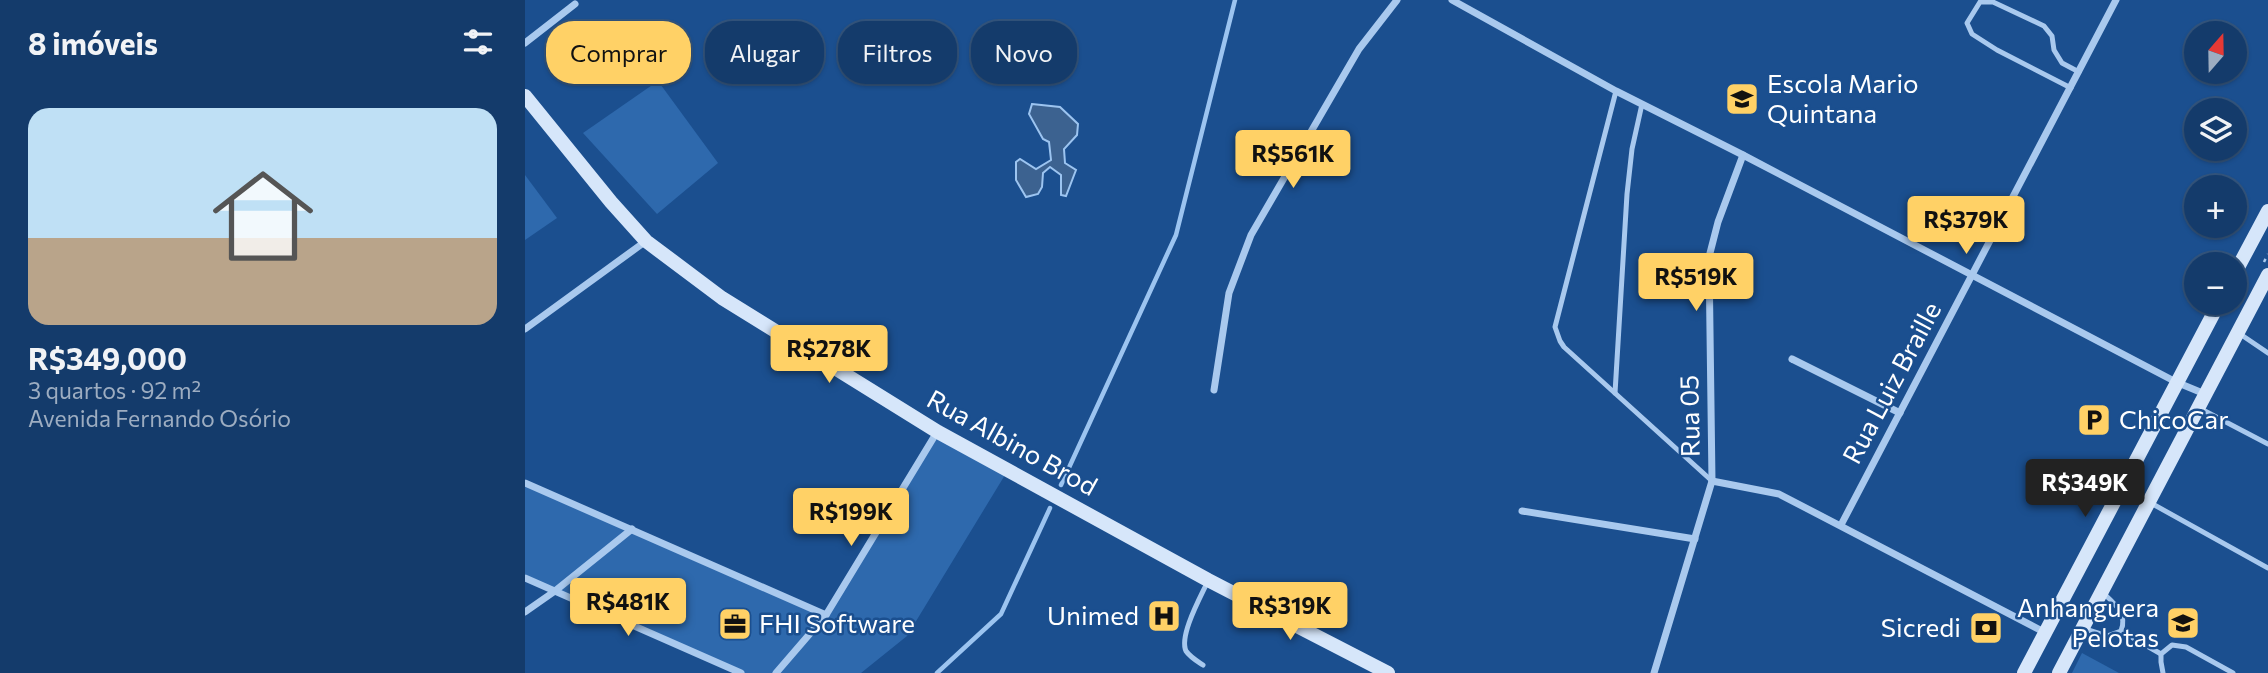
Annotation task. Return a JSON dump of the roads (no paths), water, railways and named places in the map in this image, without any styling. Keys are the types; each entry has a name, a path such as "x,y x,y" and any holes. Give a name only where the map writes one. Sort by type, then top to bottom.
{"street":[{"path":"1214,390 1229,293 1251,235 1359,49 1397,0"},
{"path":"1452,0 1616,91 2176,382 2202,401"},
{"name":"Rua Luiz Braille","path":"1841,525 2116,0"},
{"path":"525,43 575,4"},
{"name":"Rua Albino Brod","path":"525,96 646,241 722,298 938,432 1208,580 1388,673"},
{"name":"Rua 05","path":"1654,673 1712,481 1709,257 1718,222 1743,155"},
{"path":"2246,252 2268,211"},
{"path":"525,329 646,241"},
{"path":"2059,673 2268,275"},
{"path":"2024,673 2212,315"},
{"path":"1792,359 1900,413"},
{"path":"776,673 827,615 938,432"},
{"path":"1712,481 1779,494 2046,633"},
{"path":"525,483 827,615"},
{"path":"1522,511 1695,539"},
{"path":"525,612 632,529"},
{"path":"525,578 741,673"}],"lane":[{"path":"2071,88 1997,50 1972,34 1967,23 1980,2 1993,2 2044,26 2052,36 2054,50 2062,64 2079,72"},
{"path":"1616,91 1555,327 1564,347 1712,481"},
{"path":"1615,393 1627,194 1632,149 1642,104"},
{"path":"2237,332 2268,353"},
{"path":"2202,401 2268,444"},
{"path":"2149,502 2268,568"},
{"path":"1203,665 1186,651 1184,638 1208,580"},
{"path":"2083,628 2107,636 2121,631 2123,617 2102,592"},
{"path":"2121,631 2161,654"},
{"path":"2164,673 2161,654 2172,645 2186,647 2233,673"}],"waterway":[{"path":"1061,485 1176,235 1235,0"},
{"path":"937,673 1001,614 1050,508"}],"place":[{"name":"Escola Mario Quintana","path":"1742,99"},
{"name":"ChicoCar","path":"2094,420"},
{"name":"Unimed","path":"1164,616"},
{"name":"Anhanguera Pelotas","path":"2183,623"},
{"name":"FHI Software","path":"735,624"},
{"name":"Sicredi","path":"1986,628"}]}
